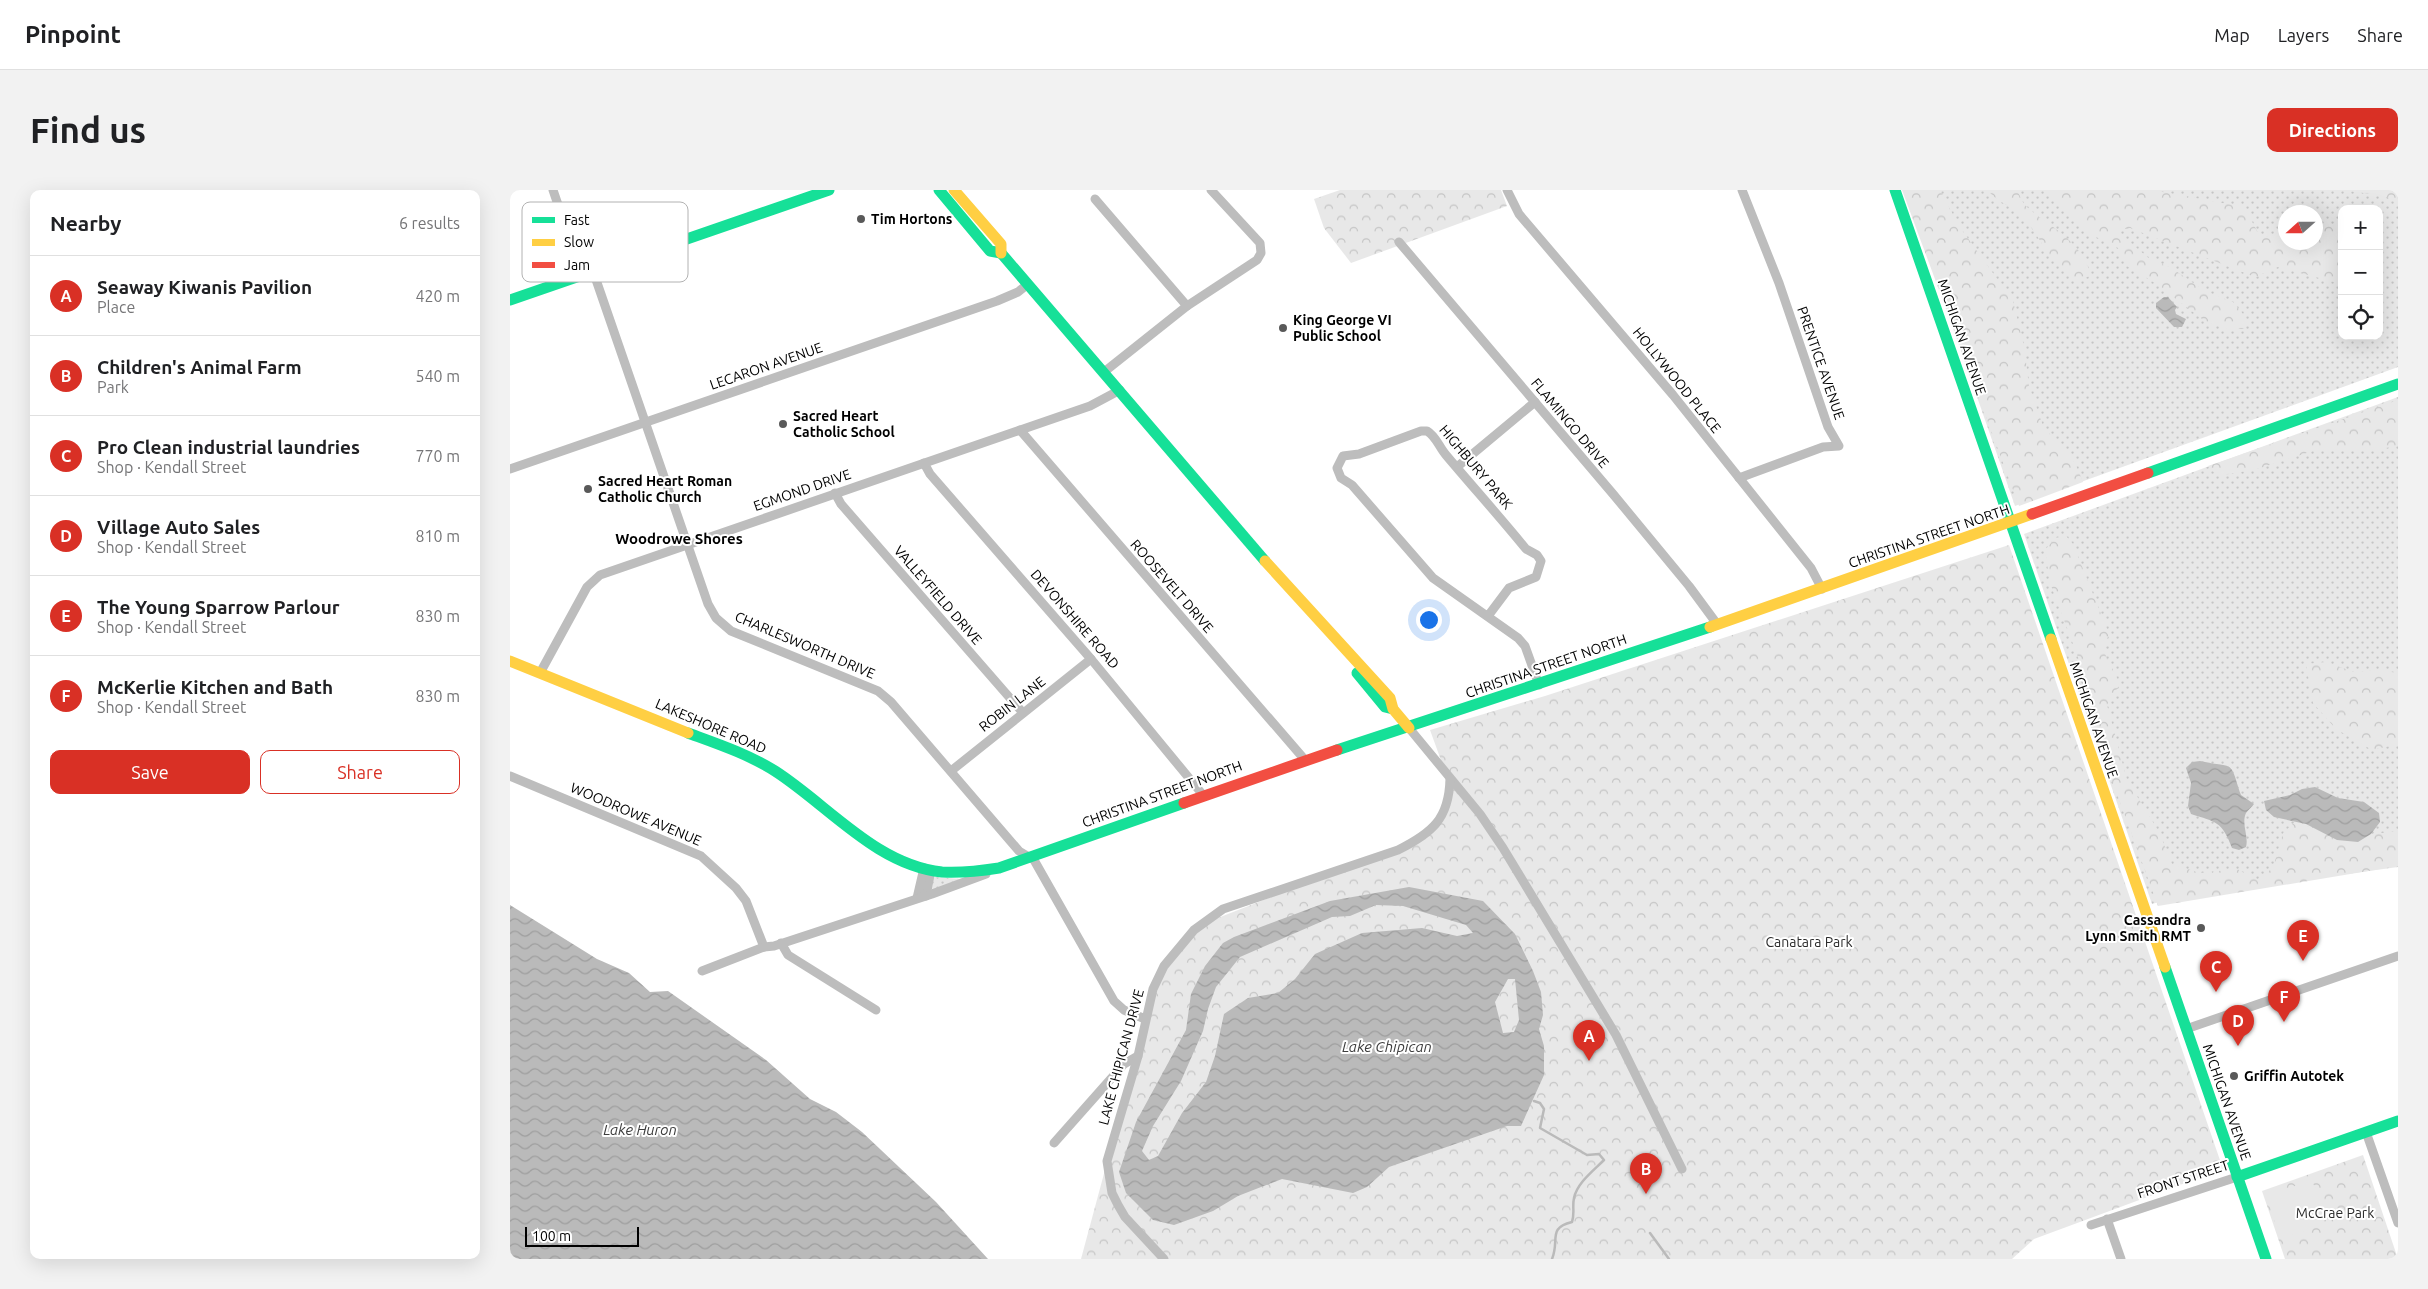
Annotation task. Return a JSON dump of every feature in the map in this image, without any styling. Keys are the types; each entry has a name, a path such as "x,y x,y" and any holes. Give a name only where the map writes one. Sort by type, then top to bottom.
{"main road":[{"path":"688,239 830,190"},
{"path":"939,190 990,250 1001,254 1028,284 1282,581 1287,583 1390,698 1393,709 1409,728"},
{"path":"954,190 1001,244 1001,254"},
{"name":"MICHIGAN AVENUE","path":"1895,190 2266,1259"},
{"path":"510,300 562,282"},
{"name":"CHRISTINA STREET NORTH","path":"999,868 1304,760 1409,728 1822,589 2398,384"},
{"name":"LAKESHORE ROAD","path":"510,661 754,758 881,850 928,869 963,872 999,868"},
{"name":"FRONT STREET","path":"2237,1177 2398,1121"}],"street":[{"name":"CHARLESWORTH DRIVE","path":"553,190 558,202"},
{"path":"1104,372 1187,306 1257,260 1261,253 1260,244 1211,190"},
{"path":"1508,192 1518,190"},
{"name":"PRENTICE AVENUE","path":"1739,478 1747,473 1823,447 1839,446 1828,427 1779,283 1742,190"},
{"name":"HOLLYWOOD PLACE","path":"1508,192 1519,214 1666,388 1739,478 1811,568 1822,589"},
{"path":"1095,199 1187,306"},
{"name":"FLAMINGO DRIVE","path":"1399,242 1672,565 1717,624"},
{"name":"CHARLESWORTH DRIVE","path":"591,282 645,423 708,604 716,618 731,631 878,691 891,702 1017,848 1037,864 1114,1001 1124,1010 1145,1019"},
{"name":"LECARON AVENUE","path":"510,469 996,301 1018,292 1028,284"},
{"name":"EGMOND DRIVE","path":"540,673 582,595 593,580 608,571 1090,406 1120,390"},
{"path":"1456,467 1535,402"},
{"name":"ROOSEVELT DRIVE","path":"1020,430 1304,760"},
{"name":"HIGHBURY PARK","path":"1488,616 1509,588 1536,577 1540,570 1541,562 1537,555 1526,548 1456,467 1432,434 1424,430 1359,454 1345,455 1340,460 1337,468 1341,478 1352,484 1433,578 1518,638 1525,646 1539,685"},
{"name":"DEVONSHIRE ROAD","path":"924,463 930,474 1091,659 1204,794"},
{"name":"VALLEYFIELD DRIVE","path":"835,493 841,504 1023,713"},
{"name":"ROBIN LANE","path":"951,771 1091,659"},
{"path":"1409,728 1484,820 1503,848 1605,1016 1641,1083 1682,1169"},
{"name":"WOODROWE AVENUE","path":"510,776 701,856 736,888 746,901 764,947"},
{"name":"LAKE CHIPICAN DRIVE","path":"1164,1259 1126,1217 1112,1193 1108,1179 1107,1161 1138,1056 1153,988 1164,966 1194,930 1223,909 1398,850 1424,837 1446,807 1450,778"},
{"name":"CHRISTINA STREET NORTH","path":"702,970 764,947 922,897 999,868"},
{"path":"922,897 928,869"},
{"path":"781,943 788,955 876,1010"},
{"path":"2186,1029 2398,956"},
{"path":"1054,1143 1124,1064 1138,1056"},
{"path":"2366,1132 2398,1223"},
{"name":"FRONT STREET","path":"2091,1225 2237,1177"},
{"path":"2107,1219 2121,1259"}],"green space":[{"path":"1340,190 1501,190 1507,206 1351,263 1324,228 1314,199"},
{"path":"1902,190 1940,190 1959,226 2013,301 2024,346 2029,386 2043,426 2075,463 2083,482 2019,506"},
{"path":"1905,190 2398,190 2398,367 2015,506"},
{"path":"1988,190 2017,190 2025,205 2073,243 2080,252 2091,275 2079,281 2067,274 2051,257 2026,221 2014,210 1994,197"},
{"path":"2047,190 2152,190 2244,207 2261,238 2278,233 2278,250 2323,250 2323,226 2338,226 2338,283 2278,267 2255,277 2130,228 2116,231 2151,260 2170,267 2205,291 2233,302 2243,314 2245,329 2227,329 2206,322 2155,283 2127,266 2118,248 2092,235"},
{"path":"2342,190 2398,190 2398,204 2385,196"},
{"path":"2398,397 2398,867 2176,897 2152,904 2024,534"},
{"path":"2398,400 2398,446 2373,450 2319,449 2257,469 2218,476 2208,466"},
{"path":"2066,536 2073,544 2109,634 2103,650 2120,684 2107,705 2127,780 2159,832 2172,864 2200,873 2237,869 2257,880 2273,868 2283,833 2293,824 2366,835 2398,831 2398,866 2158,906 2091,723 2087,681 2050,583 2045,550 2055,538"},
{"name":"Canatara Park","path":"2009,545 2223,1169 2034,1239 2012,1259 1081,1259 1154,988 1175,951 1210,921 1397,848 1423,835 1445,806 1446,774 1430,730 1545,696"},
{"path":"2326,662 2354,672 2378,670 2398,673 2398,744 2372,750 2336,729 2313,703 2306,664"},
{"path":"933,878 961,879 932,890"},
{"name":"McCrae Park","path":"2363,1155 2398,1259 2285,1259 2262,1191"},
{"path":"2312,1181 2321,1206 2321,1214 2318,1221 2313,1227 2305,1231 2280,1238 2267,1198 2270,1193"}],"water":[{"path":"2164,297 2168,297 2177,307 2175,310 2176,314 2186,319 2182,327 2174,327 2156,308 2156,303"},
{"path":"2200,761 2230,767 2235,775 2241,795 2254,804 2245,817 2246,847 2239,850 2232,848 2221,827 2212,821 2191,814 2188,806 2191,783 2186,768 2192,762"},
{"path":"2315,787 2338,798 2364,802 2379,813 2380,822 2371,834 2358,842 2337,840 2306,824 2274,817 2266,810 2264,801 2290,795 2302,789"},
{"name":"Lake Chipican","path":"1409,887 1483,901 1515,934 1541,992 1543,1015 1539,1029 1544,1046 1544,1075 1521,1126 1507,1126 1389,1167 1367,1187 1353,1193 1282,1179 1238,1196 1213,1211 1174,1225 1153,1220 1126,1193 1119,1172 1136,1122 1186,1030 1191,994 1205,966 1223,943 1234,937 1330,901","holes":["1376,905 1403,906 1466,925 1473,933 1457,936 1422,928 1362,933 1315,954 1295,979 1278,993 1248,998 1224,1014 1215,1056 1206,1082 1182,1113 1158,1156 1149,1160 1142,1151 1153,1126 1181,1081 1203,1031 1216,987 1240,957 1332,917 1350,916","1508,979 1515,979 1519,1020 1514,1032 1503,1033 1495,1002"]},
{"name":"Lake Huron","path":"510,905 597,959 629,973 650,992 668,991 766,1060 810,1099 836,1112 862,1132 936,1202 988,1259 510,1259"}],"waterway":[{"path":"1534,1101 1540,1103 1544,1109 1540,1128 1587,1155 1599,1154 1604,1160 1578,1187 1574,1198 1572,1222 1564,1225 1557,1231 1552,1259"},
{"path":"1650,1233 1669,1259"}],"traffic: fast":[{"path":"688,239 829,190"},
{"path":"939,190 990,251 1001,253"},
{"path":"1895,190 2051,639"},
{"path":"1001,253 1265,561"},
{"path":"510,300 562,282"},
{"path":"2148,473 2398,384"},
{"path":"1337,750 1710,627"},
{"path":"1357,673 1385,707 1393,709"},
{"path":"688,733 744,754 775,771 874,846 918,867 942,872 999,868 1184,803"},
{"path":"2165,967 2266,1259"},
{"path":"2237,1177 2398,1121"}],"traffic: slow":[{"path":"954,190 1001,244 1001,253"},
{"path":"1710,627 2032,514"},
{"path":"1265,561 1390,698 1393,709 1409,728"},
{"path":"2051,639 2165,967"},
{"path":"510,661 688,733"}],"traffic: jam":[{"path":"2032,514 2148,473"},
{"path":"1184,803 1337,750"}],"place":[{"name":"Tim Hortons","path":"861,219"},
{"name":"King George VI Public School","path":"1283,328"},
{"name":"Sacred Heart Catholic School","path":"783,424"},
{"name":"Sacred Heart Roman Catholic Church","path":"588,489"},
{"name":"Cassandra Lynn Smith RMT","path":"2201,928"},
{"name":"The Young Sparrow Parlour","path":"2303,961"},
{"name":"Pro Clean industrial laundries","path":"2216,992"},
{"name":"McKerlie Kitchen and Bath","path":"2284,1022"},
{"name":"Village Auto Sales","path":"2238,1046"},
{"name":"Seaway Kiwanis Pavilion","path":"1589,1061"},
{"name":"Griffin Autotek","path":"2234,1076"},
{"name":"Children's Animal Farm","path":"1646,1194"}],"district":[{"name":"Woodrowe Shores","path":"679,538"}]}
